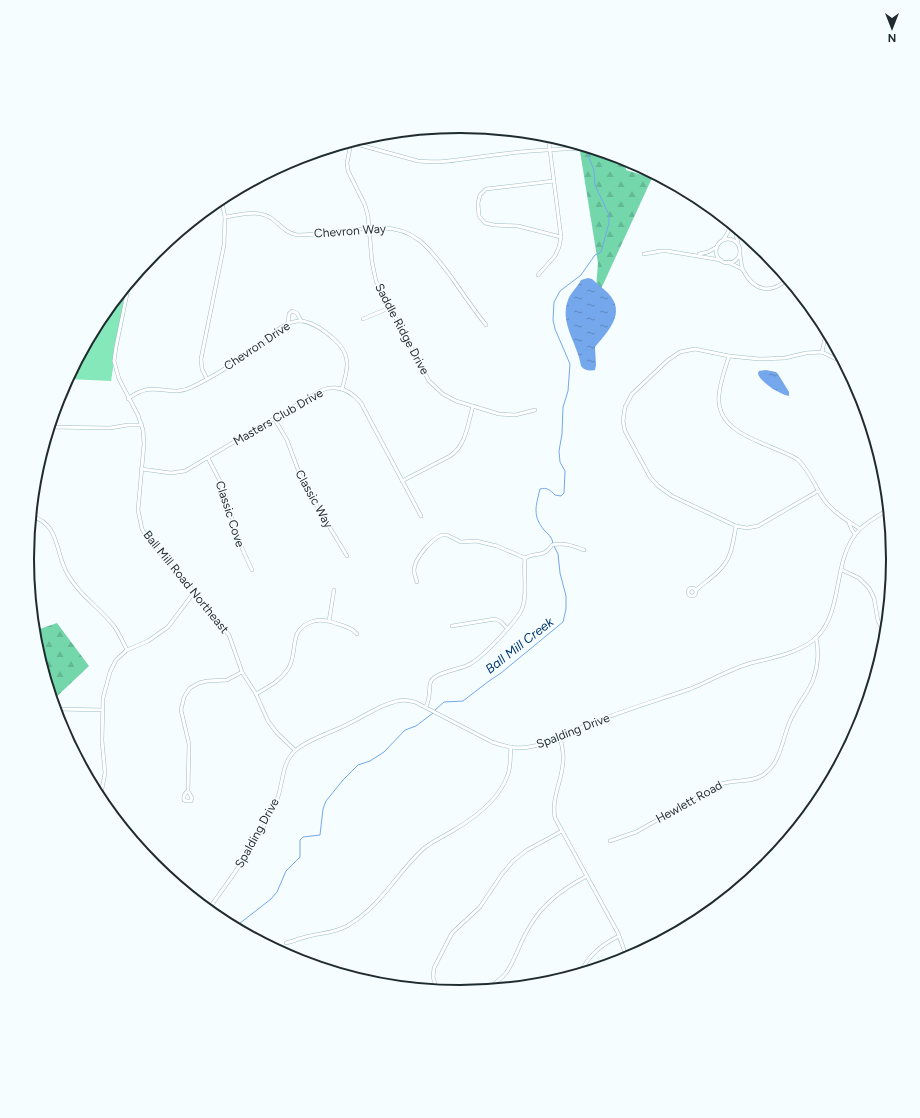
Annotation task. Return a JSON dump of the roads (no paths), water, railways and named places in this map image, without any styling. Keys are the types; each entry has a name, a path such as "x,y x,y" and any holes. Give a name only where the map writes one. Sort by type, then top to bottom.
{"street":[{"path":"538,275 555,256 561,237 549,143"},
{"path":"360,145 429,162 509,153 575,149"},
{"name":"Saddle Ridge Drive","path":"349,148 347,163 348,171 365,205 368,216 374,273 381,293 429,381 435,388 450,398 506,416 535,410"},
{"path":"554,181 486,189 480,195 478,211 482,220 490,225 518,226 561,237"},
{"path":"206,379 202,370 201,359 224,245 225,217 223,205"},
{"name":"Chevron Way","path":"225,217 251,213 261,214 271,219 286,232 297,235 369,228 388,228 413,236 426,245 486,325"},
{"path":"698,255 717,247 728,234 729,229"},
{"path":"736,235 742,269"},
{"path":"723,240 731,239 738,244"},
{"path":"717,247 717,253 721,260"},
{"path":"644,254 661,250 698,255 728,262 742,269 754,284 759,288 766,290 774,289 783,282"},
{"path":"728,262 734,260 740,253"},
{"name":"Ball Mill Road Northeast","path":"127,294 114,361 118,380 142,425 144,444 138,510 142,529 150,542 195,591 229,635 242,672 256,694 272,727 295,750"},
{"path":"363,319 389,308"},
{"path":"288,324 289,314 292,311 297,313 301,321"},
{"name":"Chevron Drive","path":"128,399 138,393 150,389 174,391 184,390 206,379 256,348 288,324 301,321 312,325 333,338 344,350 348,367 342,389"},
{"path":"822,352 825,339"},
{"path":"818,491 758,526 747,528 736,526 672,496 658,486 650,477 637,454 625,431 623,421 625,407 632,394 675,354 685,350 695,348 749,359 770,359 822,352 836,359"},
{"path":"729,356 719,396 720,408 731,427 797,459 804,466 827,504 849,523 860,529"},
{"name":"Masters Club Drive","path":"141,469 171,473 180,473 189,470 322,390 332,387 342,389"},
{"path":"342,389 352,394 360,403 421,516"},
{"path":"402,481 457,451 462,443 473,406"},
{"name":"Classic Way","path":"274,418 287,440 302,483 347,556"},
{"path":"55,427 110,428 128,425 142,425"},
{"name":"Classic Cove","path":"208,458 221,483 240,544 252,570"},
{"name":"Spalding Drive","path":"212,905 244,860 257,838 278,796 286,763 295,750 394,702 409,701 426,708 492,742 511,747 533,747 593,723 692,688 726,672 792,652 816,638 827,623 846,550 855,534 883,513"},
{"path":"36,518 50,528 55,538 62,564 70,579 78,590 114,626 127,650"},
{"path":"849,523 855,534"},
{"path":"696,590 726,562 731,551 736,526"},
{"path":"418,582 414,570 417,561 427,547 442,535 447,535 461,542 476,541 497,546 525,558"},
{"path":"525,558 529,555 544,554 554,544 569,544 584,550"},
{"path":"426,708 432,679 445,673 463,668 476,661 492,646 519,615 523,604 525,558"},
{"path":"842,570 859,578 869,588 874,598 878,621 880,625"},
{"path":"329,621 334,590"},
{"path":"102,789 105,773 102,742 104,690 110,672 116,660 127,650 148,641 168,627 195,591"},
{"path":"452,626 495,619 500,621 508,628"},
{"path":"256,694 276,682 287,670 292,662 295,638 302,628 314,621 322,620 352,629 357,634"},
{"name":"Hewlett Road","path":"610,841 636,832 722,784 731,781 756,778 769,770 777,758 792,715 814,679 818,653 816,638"},
{"path":"188,791 189,744 181,710 184,697 190,688 199,683 228,680 242,672"},
{"path":"62,709 103,710"},
{"path":"560,737 563,750 563,763 553,805 555,818 619,936 625,952"},
{"path":"286,943 309,936 336,931 365,914 386,894 422,850 434,841 468,821 495,797 508,775 511,747"},
{"path":"435,984 433,977 434,968 452,933 480,907 502,874 513,861 527,850 562,831"},
{"path":"494,983 506,973 514,960 529,927 543,908 563,890 587,876"},
{"path":"585,966 599,948 619,936"}],"water":[{"path":"588,278 592,279 608,293 616,308 614,322 595,347 595,370 586,370 581,366 567,325 566,317 569,297 581,280"},
{"path":"766,370 776,372 778,374 789,392 789,396 776,391 759,377 759,371"}],"waterway":[{"name":"Ball Mill Creek","path":"553,543 551,537 540,525 536,515 536,510 540,489 548,489 555,495 561,496 564,493 565,471 560,462 559,451 562,434 563,407 568,391 570,364 555,329 553,320 554,302 560,291 581,275 595,255 601,252 609,223 609,215 595,185 594,170 588,153"},
{"name":"Ball Mill Creek","path":"435,710 444,702 463,701 501,673 563,622 566,609 566,596 560,573 558,554 554,546"},
{"name":"Ball Mill Creek","path":"240,923 271,899 277,892 286,871 300,857 300,840 303,837 320,835 323,809 326,801 343,780 358,765 370,761 384,752 405,730 416,726 433,713"}]}
